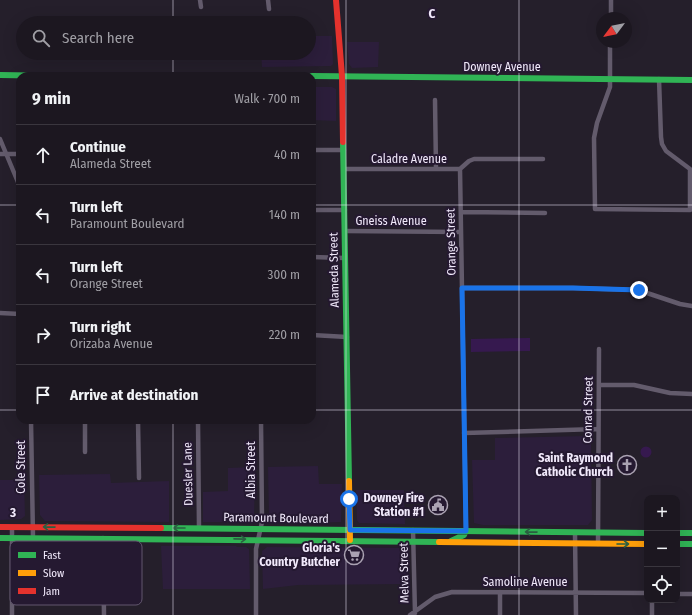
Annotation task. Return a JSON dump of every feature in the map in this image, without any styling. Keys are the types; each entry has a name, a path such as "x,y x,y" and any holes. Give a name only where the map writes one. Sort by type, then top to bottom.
{"main road":[{"name":"Alameda Street","path":"336,0 342,76 344,150 350,540"},
{"path":"0,75 16,75"},
{"name":"Downey Avenue","path":"316,76 692,80"},
{"name":"Paramount Boulevard","path":"0,527 644,533"},
{"path":"449,542 464,535 466,531"},
{"path":"680,533 692,533"},
{"name":"Paramount Boulevard","path":"0,538 350,540 644,544"},
{"path":"680,544 692,544"}],"street":[{"path":"200,0 201,7"},
{"path":"268,0 269,9"},
{"path":"611,0 611,12"},
{"path":"610,48 610,87 597,123 594,138 595,209 690,210 690,169 666,151 661,140 659,79"},
{"path":"435,100 436,169"},
{"path":"0,139 16,177"},
{"path":"316,150 344,150"},
{"path":"0,154 16,154"},
{"name":"Caladre Avenue","path":"344,169 460,169 469,161 474,159 543,159"},
{"name":"Orange Street","path":"460,169 466,531"},
{"name":"Gneiss Avenue","path":"316,210 345,210"},
{"path":"461,212 545,213"},
{"name":"Gneiss Avenue","path":"345,231 461,232"},
{"path":"316,257 345,258"},
{"path":"462,288 573,288 639,290 680,304 692,306"},
{"path":"0,313 16,314"},
{"path":"316,335 347,337"},
{"name":"Conrad Street","path":"598,544 599,349"},
{"path":"599,385 634,385 670,394 692,394"},
{"name":"Cole Street","path":"31,424 33,538"},
{"path":"85,424 86,452"},
{"path":"138,424 139,478"},
{"name":"Duesler Lane","path":"198,424 199,528"},
{"name":"Albia Street","path":"256,615 256,549 262,522 261,424"},
{"path":"464,433 598,429"},
{"path":"12,527 12,538"},
{"name":"Melva Street","path":"413,530 415,613"},
{"path":"575,533 576,615"},
{"path":"500,592 500,615"},
{"name":"Samoline Avenue","path":"410,615 415,613 435,597 446,593 644,593"},
{"path":"680,594 692,594"},
{"path":"652,603 652,615"},
{"path":"104,605 104,615"}],"shaded area":[{"path":"316,36 332,36 333,64 331,66 262,67 262,60 316,60"},
{"path":"347,42 379,42 378,67 352,68 349,64"},
{"path":"316,87 332,87 336,89 336,121 316,120"},
{"path":"530,338 530,351 471,352 471,339"},
{"path":"587,436 591,441 592,520 588,525 483,525 474,523 472,460 495,460 495,438"},
{"path":"646,446 650,448 652,452 650,456 646,458 642,456 640,452 642,448"},
{"path":"318,466 319,484 342,484 341,522 307,523 270,521 268,467"},
{"path":"255,467 254,522 203,522 203,492 228,491 228,468"},
{"path":"110,474 111,483 169,481 169,522 45,521 40,515 39,475"},
{"path":"0,480 24,480 25,516 21,519 0,520"},
{"path":"356,490 404,490 405,524 359,523 357,520"},
{"path":"161,546 246,547 249,549 250,589 163,589"},
{"path":"267,547 402,548 407,553 407,584 298,585 263,589 262,551"}],"traffic: fast":[{"path":"0,75 16,75"},
{"path":"316,76 692,80"},
{"path":"343,142 349,481"},
{"path":"161,528 644,533"},
{"path":"451,541 464,535 466,531"},
{"path":"680,533 692,533"},
{"path":"0,538 439,542"},
{"path":"680,544 692,544"}],"traffic: slow":[{"path":"349,481 350,540"},
{"path":"439,542 644,544"}],"traffic: jam":[{"path":"336,0 342,76 343,142"},
{"path":"0,527 161,528"}],"place":[{"name":"Saint Raymond Catholic Church","path":"627,465"},
{"name":"Downey Fire Station #1","path":"438,505"},
{"name":"Gloria's Country Butcher","path":"354,555"}],"route":[{"path":"349,499 350,530 466,531 462,288 573,288 639,290"}]}
